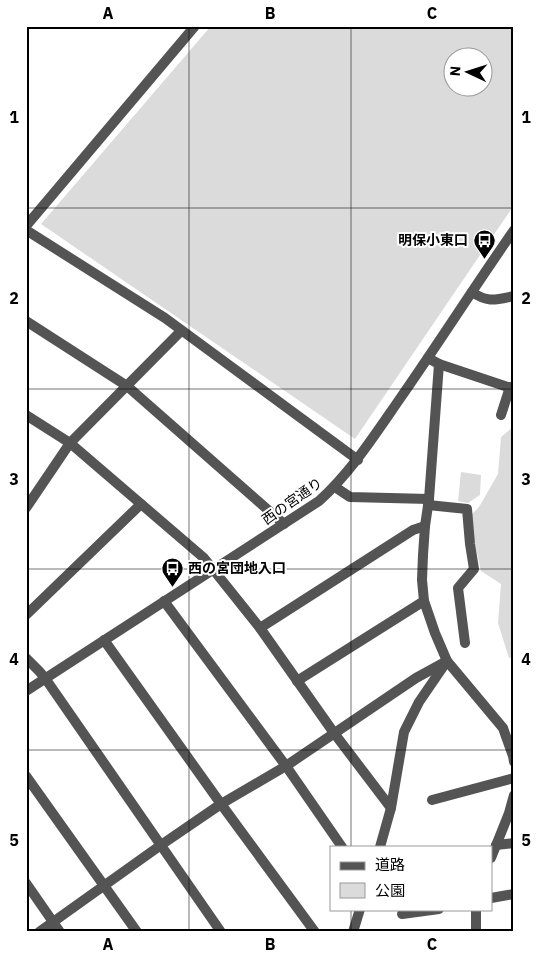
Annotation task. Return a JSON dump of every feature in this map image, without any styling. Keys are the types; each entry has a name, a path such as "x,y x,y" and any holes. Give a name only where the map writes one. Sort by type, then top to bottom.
{"street":[{"path":"26,226 195,26"},
{"path":"26,230 165,318 358,460"},
{"name":"西の宮通り","path":"26,691 320,501 335,487 358,460 514,230"},
{"path":"472,292 490,301 514,296"},
{"path":"26,321 127,386 284,524"},
{"path":"26,508 70,443 182,330"},
{"path":"428,358 439,364 512,387 501,415"},
{"path":"439,364 429,502 425,526 422,580 424,601 447,662 502,728 514,762"},
{"path":"26,415 70,443 204,558 260,628 334,733 391,808"},
{"path":"335,487 350,496 429,502 467,509 474,569 458,588 465,643"},
{"path":"26,616 141,504"},
{"path":"260,628 412,530 425,526"},
{"path":"164,601 286,766 341,846"},
{"path":"297,681 424,601"},
{"path":"104,640 315,932"},
{"path":"26,658 45,678 221,932"},
{"path":"39,932 222,804 286,766 416,678 447,662"},
{"path":"380,846 391,808 404,732 419,702 447,662"},
{"path":"26,776 137,932"},
{"path":"432,800 514,778"},
{"path":"492,855 514,795"},
{"path":"496,845 514,843"},
{"path":"26,883 60,932"},
{"path":"492,898 514,894"},
{"path":"353,932 360,910"},
{"path":"402,914 432,910"},
{"path":"476,910 476,932"}],"green space":[{"path":"211,26 514,26 514,205 355,439 41,224"},
{"path":"514,426 514,657 509,658 498,623 501,584 481,571 469,517 479,507 498,474 501,437"},
{"path":"461,472 481,475 480,495 468,503 458,501"}],"place":[{"name":"明保小東口","path":"484,259"},
{"name":"西の宮団地入口","path":"172,587"}]}
